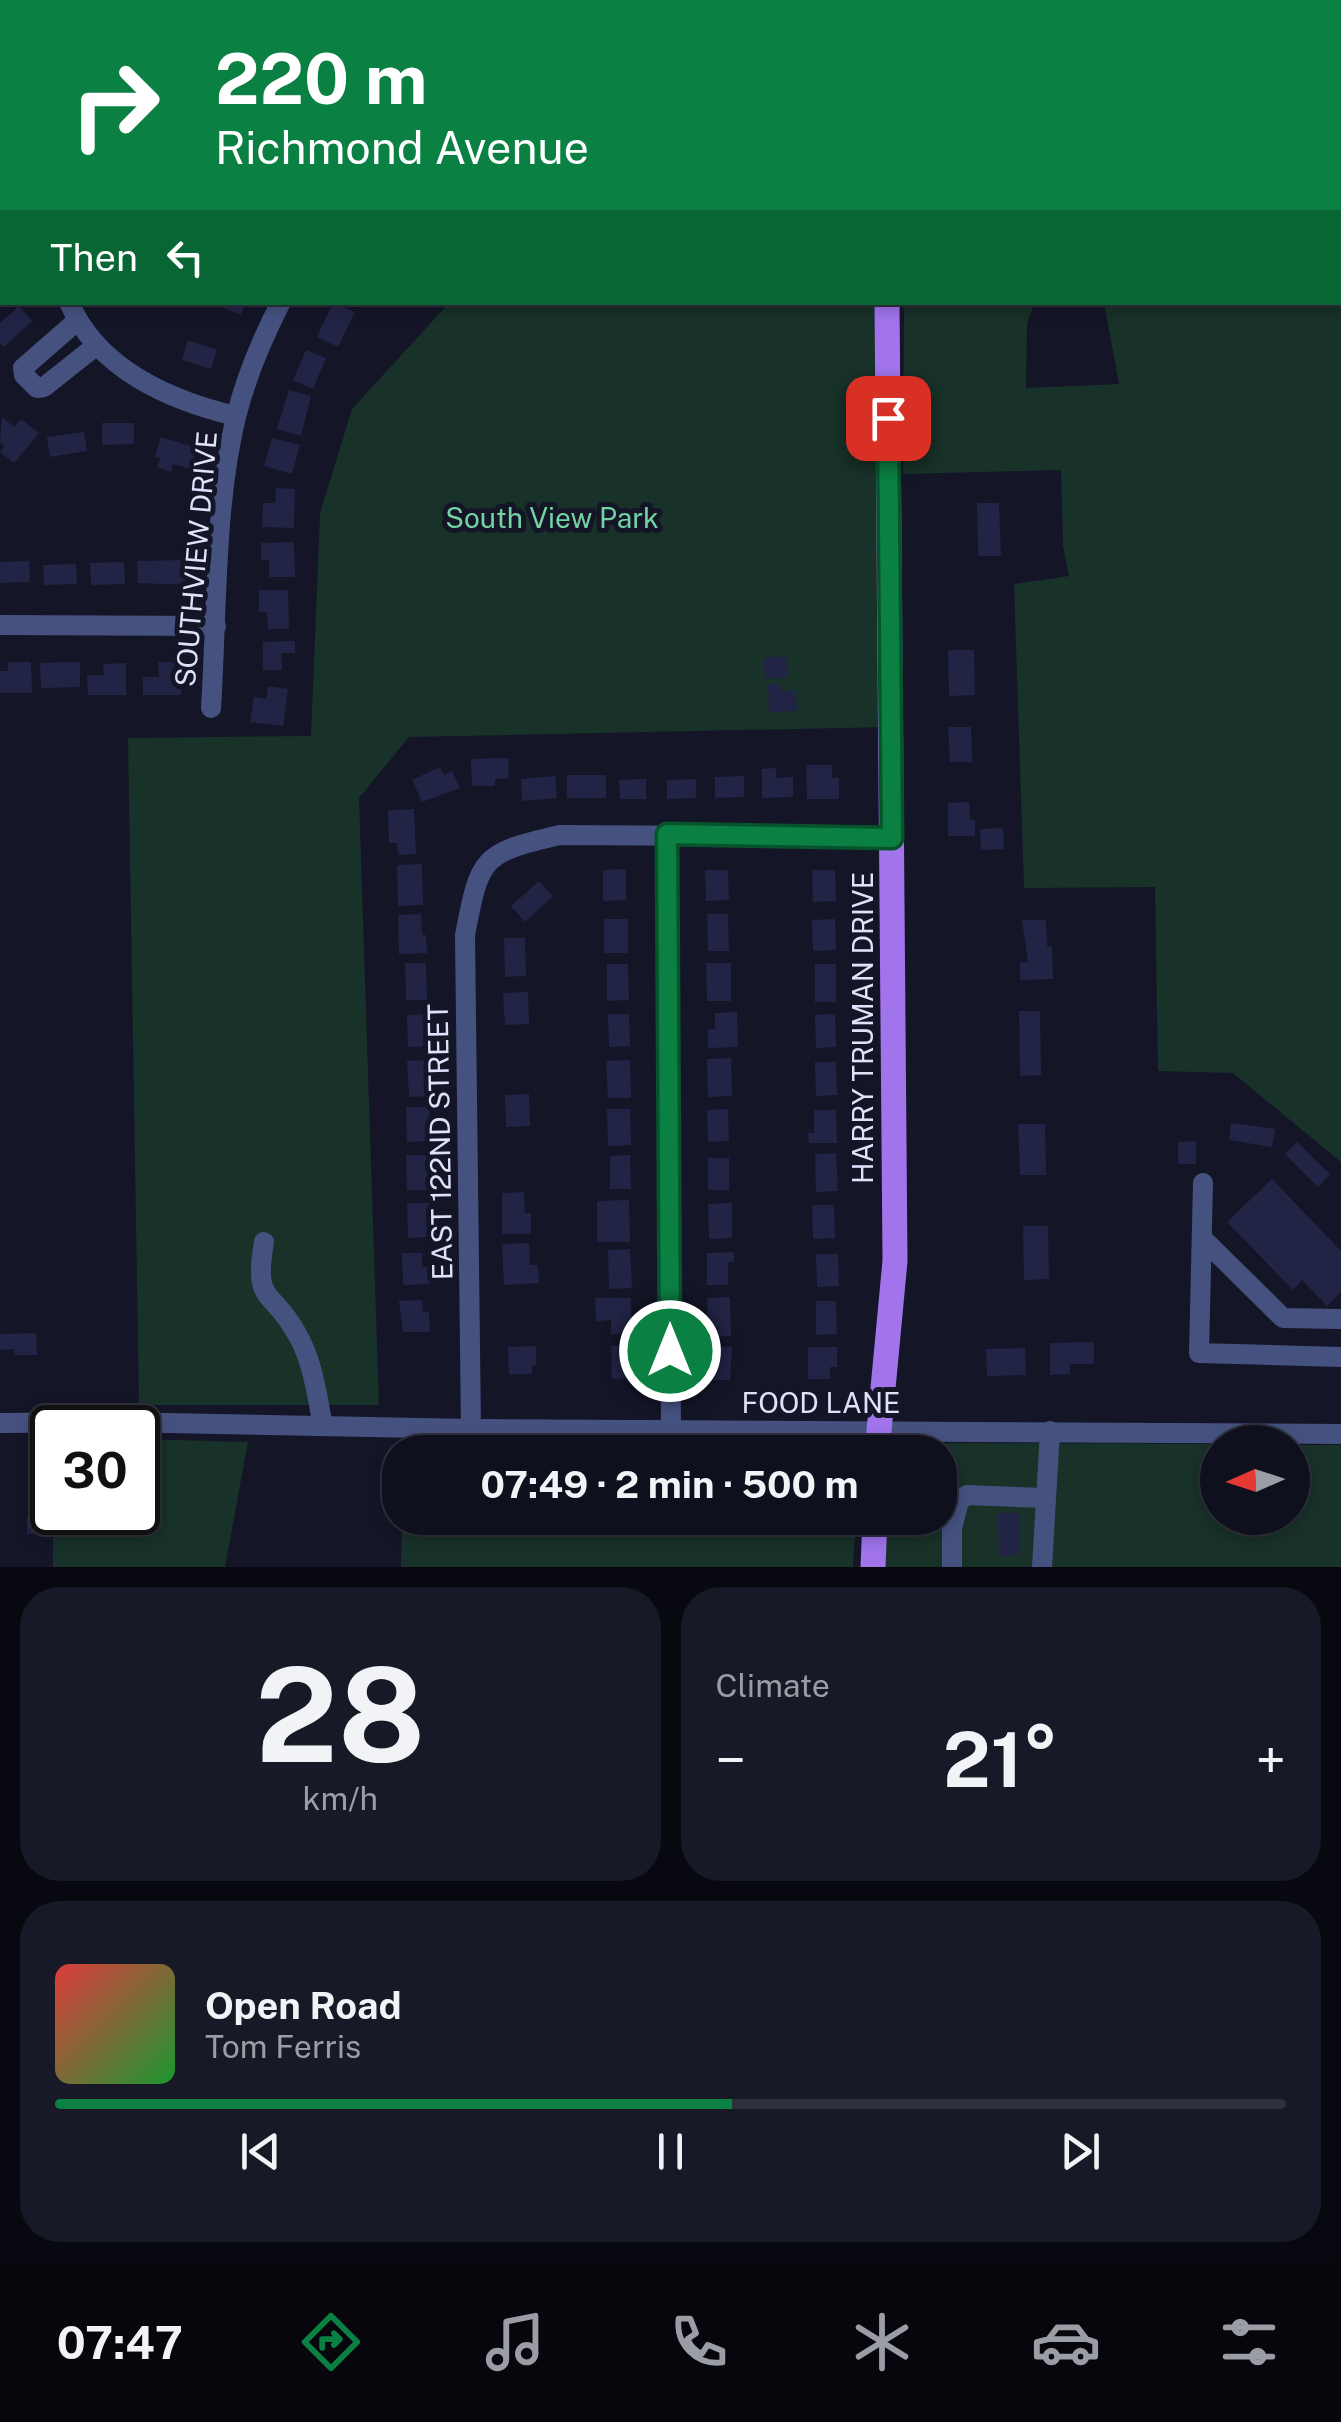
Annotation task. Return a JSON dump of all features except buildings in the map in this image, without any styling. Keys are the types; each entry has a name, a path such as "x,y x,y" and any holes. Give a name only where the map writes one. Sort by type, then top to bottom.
{"main road":[{"name":"HARRY TRUMAN DRIVE","path":"879,1435 895,1261 887,305"},
{"path":"874,1567 875,1535"}],"street":[{"name":"SOUTHVIEW DRIVE","path":"211,708 224,485 236,416 262,339 279,305"},
{"path":"97,344 44,387 37,388 28,381 23,368 74,311 97,344 128,372 164,394 236,416"},
{"path":"0,625 216,626"},
{"path":"670,1430 667,834 892,838"},
{"name":"EAST 122ND STREET","path":"470,1430 465,935 474,884 490,860 516,845 560,835 667,834"},
{"path":"1203,1183 1199,1353 1341,1357"},
{"path":"1202,1238 1283,1318 1341,1320"},
{"path":"264,1242 260,1283 297,1334 324,1426"},
{"name":"FOOD LANE","path":"0,1423 670,1430 757,1435"},
{"path":"1042,1567 1050,1431"},
{"name":"FOOD LANE","path":"957,1437 1050,1431 1341,1434"},
{"path":"952,1567 952,1528 958,1501 967,1495 1045,1498"}],"green space":[{"name":"South View Park","path":"447,305 887,305 890,727 409,737 359,798 379,1405 139,1405 128,738 311,736 320,513 352,409"},
{"path":"904,305 1033,305 1027,324 1026,388 1119,384 1104,305 1341,305 1341,1162 1233,1073 1158,1071 1155,887 1024,888 1014,584 1069,576 1063,546 1061,470 903,474"},
{"path":"160,1440 248,1442 225,1567 53,1567 53,1535 160,1535"},
{"path":"957,1443 1200,1444 1200,1535 1310,1535 1310,1445 1341,1445 1341,1567 885,1567 886,1535 957,1535"},
{"path":"402,1535 855,1535 853,1567 401,1567"}],"route":[{"path":"670,1351 667,834 892,838 888,418"}]}
